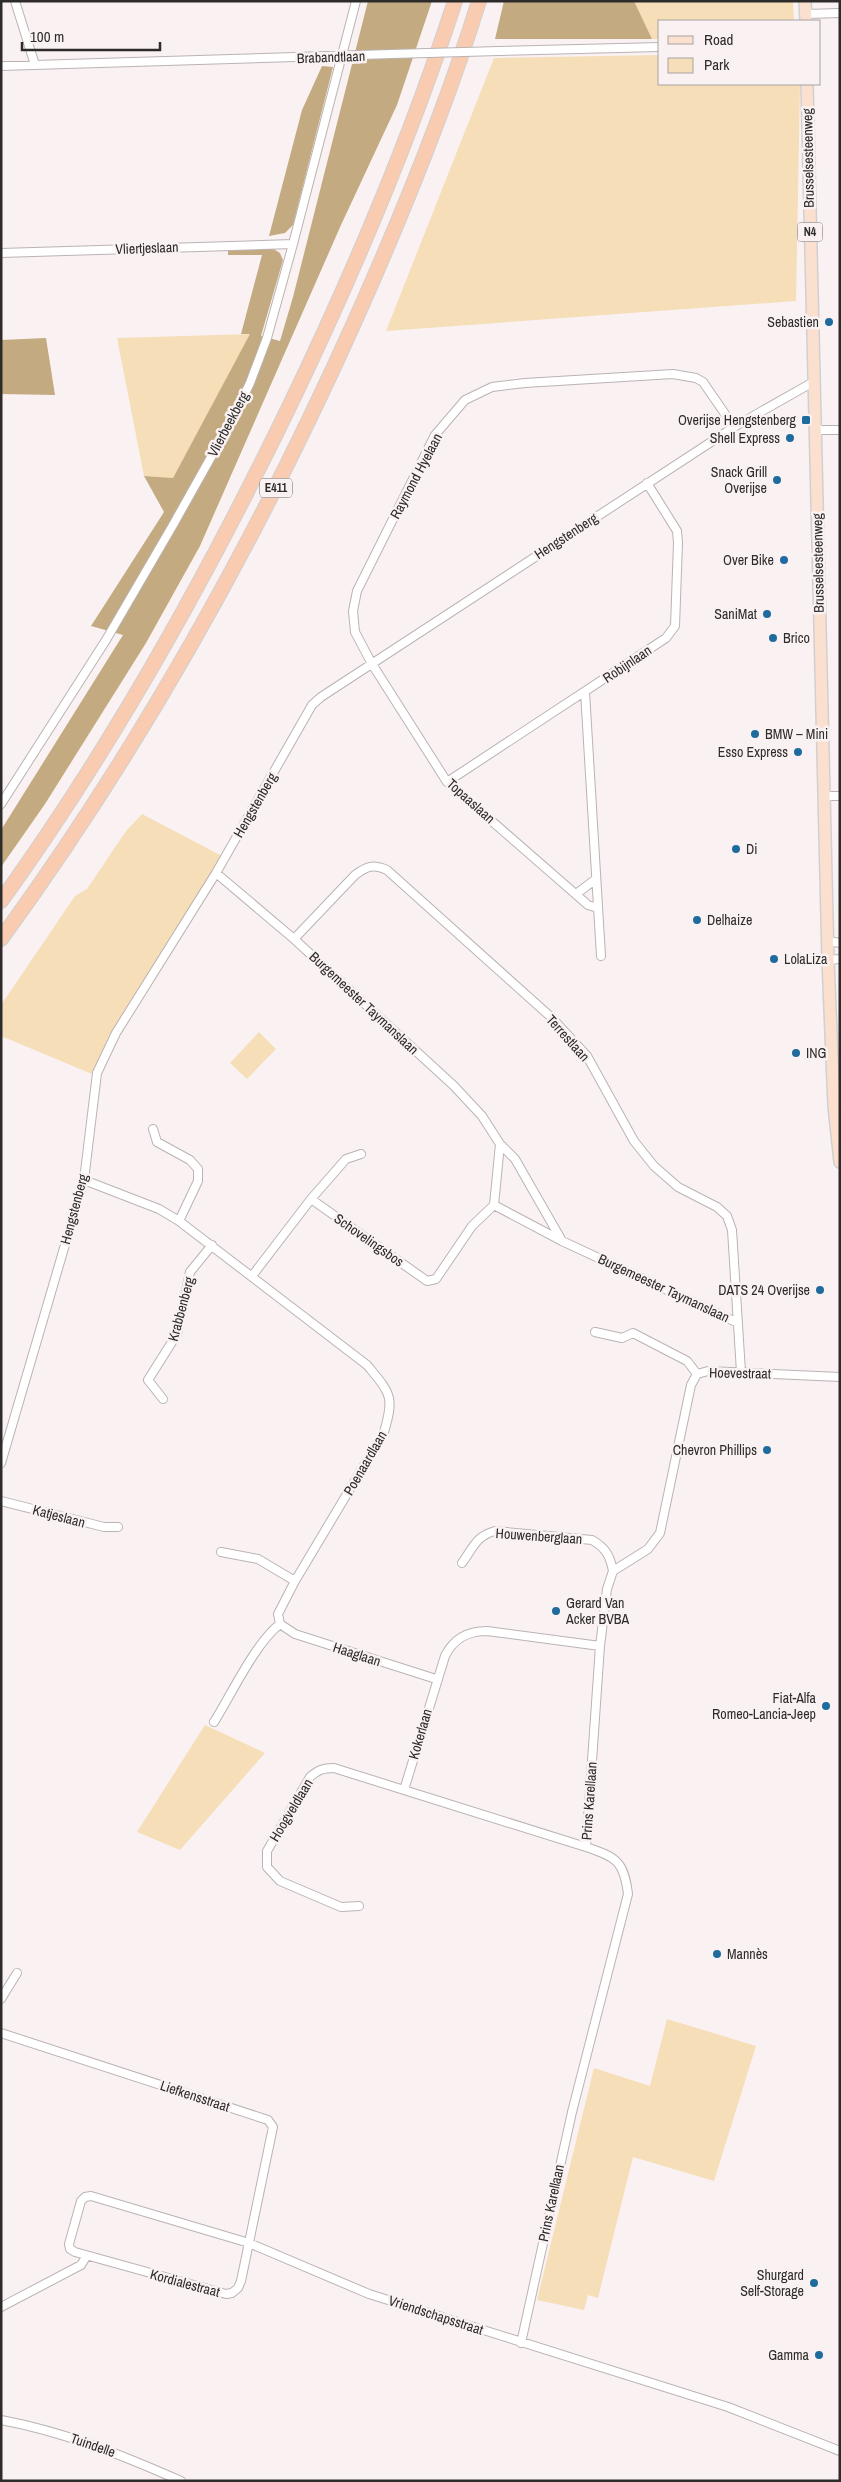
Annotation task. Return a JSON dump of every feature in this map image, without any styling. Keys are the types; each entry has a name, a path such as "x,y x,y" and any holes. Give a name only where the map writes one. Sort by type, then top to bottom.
{"highway":[{"name":"E411","path":"1,901 74,795 140,688 201,580 258,472 311,363 364,244 403,148 456,1"},
{"name":"E411","path":"1,939 93,806 158,703 280,481 379,267 425,155 479,1"}],"main road":[{"path":"805,1 806,17"},
{"name":"Brusselsesteenweg","path":"807,85 819,616 825,796 834,942 834,1106 840,1162"}],"street":[{"path":"15,1 35,65"},
{"name":"Vlierbeekberg","path":"1,804 106,640 233,418 250,383 266,338 293,244 356,1"},
{"path":"806,17 840,13"},
{"name":"Brabandtlaan","path":"1,66 658,47"},
{"name":"Vliertjeslaan","path":"1,253 293,244"},
{"name":"Raymond Hyelaan","path":"372,664 355,632 353,611 357,591 435,435 465,400 492,387 526,383 673,374 696,378 703,382 734,426"},
{"name":"Hengstenberg","path":"1,1462 84,1180 97,1073 116,1033 216,872 312,705 321,696 734,426 815,380"},
{"path":"816,430 840,430"},
{"name":"Robijnlaan","path":"447,782 666,638 675,626 678,610 677,531 647,483"},
{"name":"Topaaslaan","path":"372,664 447,782 588,905 598,908"},
{"path":"585,692 601,956"},
{"path":"825,796 840,796"},
{"name":"Terrestlaan","path":"294,939 355,875 367,866 376,865 387,870 552,1018 587,1056 634,1142 654,1166 678,1187 717,1208 726,1216 732,1230 741,1372"},
{"name":"Burgemeester Taymanslaan","path":"216,872 294,939 454,1086 482,1116 500,1144 515,1159 562,1240"},
{"path":"576,894 596,879"},
{"path":"153,1129 157,1142 190,1160 198,1169 198,1181 179,1221"},
{"path":"494,1205 500,1144"},
{"path":"252,1276 311,1199 346,1159 361,1154"},
{"name":"Poenaardlaan","path":"84,1180 159,1210 179,1221 367,1365 389,1391 390,1411 384,1432 278,1614 280,1624 261,1645 214,1722"},
{"name":"Schovelingsbos","path":"311,1199 427,1282 436,1279 472,1226 494,1205"},
{"name":"Burgemeester Taymanslaan","path":"494,1205 562,1240 738,1323"},
{"name":"Krabbenberg","path":"163,1399 148,1380 177,1334 190,1272 212,1245"},
{"name":"Hoevestraat","path":"595,1332 622,1338 633,1333 687,1361 698,1374 708,1370 840,1377"},
{"path":"613,1571 648,1549 660,1533 691,1385 698,1374"},
{"name":"Katjeslaan","path":"1,1501 104,1527 118,1527"},
{"name":"Houwenberglaan","path":"462,1562 475,1542 484,1534 495,1531 592,1540 603,1546 613,1571"},
{"path":"220,1552 258,1559 296,1581"},
{"name":"Prins Karellaan","path":"521,2342 572,2112 628,1894 625,1874 618,1862 606,1853 586,1847 600,1646 607,1589 613,1571"},
{"name":"Haaglaan","path":"280,1624 295,1634 436,1680"},
{"name":"Kokerlaan","path":"404,1790 436,1680 449,1647 461,1636 477,1631 600,1646"},
{"name":"Hoogveldlaan","path":"360,1906 341,1906 280,1881 267,1868 267,1851 310,1777 316,1771 334,1768 404,1790"},
{"path":"404,1790 586,1847"},
{"path":"1,1999 17,1973"},
{"name":"Liefkensstraat","path":"1,2033 271,2122 273,2127 250,2243"},
{"name":"Vriendschapsstraat","path":"70,2249 69,2244 81,2201 85,2197 91,2196 250,2243 369,2294 728,2407 840,2451"},
{"name":"Kordialestraat","path":"70,2249 86,2256 226,2294 232,2293 238,2288 250,2243"},
{"path":"1,2306 82,2264 86,2256"},
{"name":"Tuindelle","path":"1,2420 59,2433 95,2445 181,2481"}],"green space":[{"path":"634,1 793,1 794,20 658,20 658,39 652,39"},
{"path":"658,55 658,85 800,85 796,301 386,331 494,58"},
{"path":"251,334 173,478 144,476 117,338"},
{"path":"142,814 222,856 109,1036 92,1074 1,1036 1,1005 75,896 87,889 126,831"},
{"path":"259,1032 276,1049 247,1079 230,1063"},
{"path":"205,1725 265,1753 180,1850 137,1832"},
{"path":"667,2019 756,2046 714,2181 633,2157 598,2298 588,2295 584,2310 537,2300 594,2068 650,2086"}],"shaded area":[{"path":"368,1 432,1 397,105 341,225 200,546 146,643 45,804 1,867 1,830 123,635 91,626 164,512 144,476 173,478 250,334 241,334 262,255 228,255 228,250 272,248 280,253 283,260 261,336 280,341 293,297"},
{"path":"504,1 634,1 652,39 495,39"},
{"path":"322,66 333,67 293,225 285,233 269,236 302,110"},
{"path":"46,338 55,395 1,394 1,340"}],"place":[{"name":"Sebastien","path":"829,322"},
{"name":"Overijse Hengstenberg","path":"806,420"},
{"name":"Shell Express","path":"790,438"},
{"name":"Snack Grill Overijse","path":"777,480"},
{"name":"Over Bike","path":"784,560"},
{"name":"SaniMat","path":"767,614"},
{"name":"Brico","path":"773,638"},
{"name":"BMW – Mini","path":"755,734"},
{"name":"Esso Express","path":"798,752"},
{"name":"Di","path":"736,849"},
{"name":"Delhaize","path":"697,920"},
{"name":"LolaLiza","path":"774,959"},
{"name":"ING","path":"796,1053"},
{"name":"DATS 24 Overijse","path":"820,1290"},
{"name":"Chevron Phillips","path":"767,1450"},
{"name":"Gerard Van Acker BVBA","path":"556,1611"},
{"name":"Fiat-Alfa Romeo-Lancia-Jeep","path":"826,1706"},
{"name":"Mannès","path":"717,1954"},
{"name":"Shurgard Self-Storage","path":"814,2283"},
{"name":"Gamma","path":"819,2355"}]}
